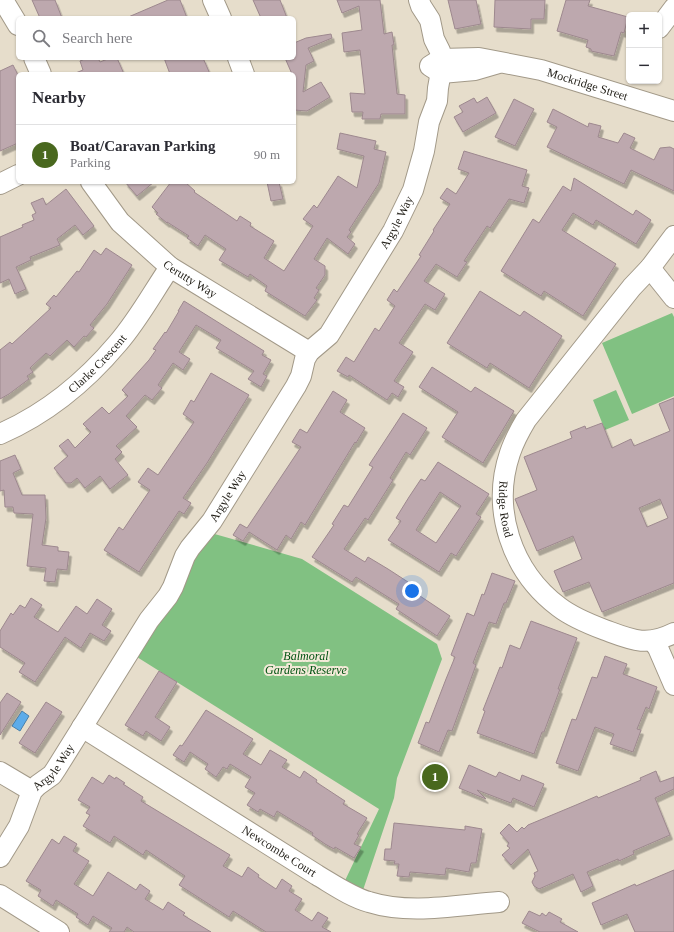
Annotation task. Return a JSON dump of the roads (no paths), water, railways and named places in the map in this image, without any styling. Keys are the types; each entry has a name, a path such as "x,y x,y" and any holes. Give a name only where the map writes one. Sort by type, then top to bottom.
{"street":[{"path":"3,0 16,21"},
{"path":"213,0 220,16"},
{"name":"Argyle Way","path":"0,857 19,826 32,791 52,775 149,620 168,596 185,556 212,521 296,386 301,376 305,359 309,352 329,335 393,230 413,190 424,151 429,122 437,101 440,51 434,39 430,20 420,3"},
{"path":"662,24 674,8"},
{"path":"35,60 40,72"},
{"path":"239,60 243,72"},
{"name":"Mockridge Street","path":"438,66 475,70 499,63 540,70 633,89 674,111"},
{"path":"0,184 16,176"},
{"name":"Cerutty Way","path":"92,184 120,222 170,267 309,352"},
{"name":"Ridge Road","path":"674,236 650,268 622,299 526,420 510,453 505,474 504,495 505,520 512,547 524,569 544,594 568,613 590,624 626,638 638,641 653,642 674,633"},
{"name":"Clarke Crescent","path":"0,434 47,408 83,379 118,343 170,267"},
{"path":"650,268 674,298"},
{"path":"653,642 658,648 674,685"},
{"name":"Newcombe Court","path":"82,727 317,875 354,896 369,902 400,908 424,908 498,902"},
{"path":"0,772 32,791"},
{"path":"0,895 58,932"}],"water":[{"path":"22,711 29,716 20,731 12,726"}],"place":[{"name":"Boat/Caravan Parking","path":"435,777"}],"park label":[{"name":"Balmoral Gardens Reserve","path":"306,663"}]}
